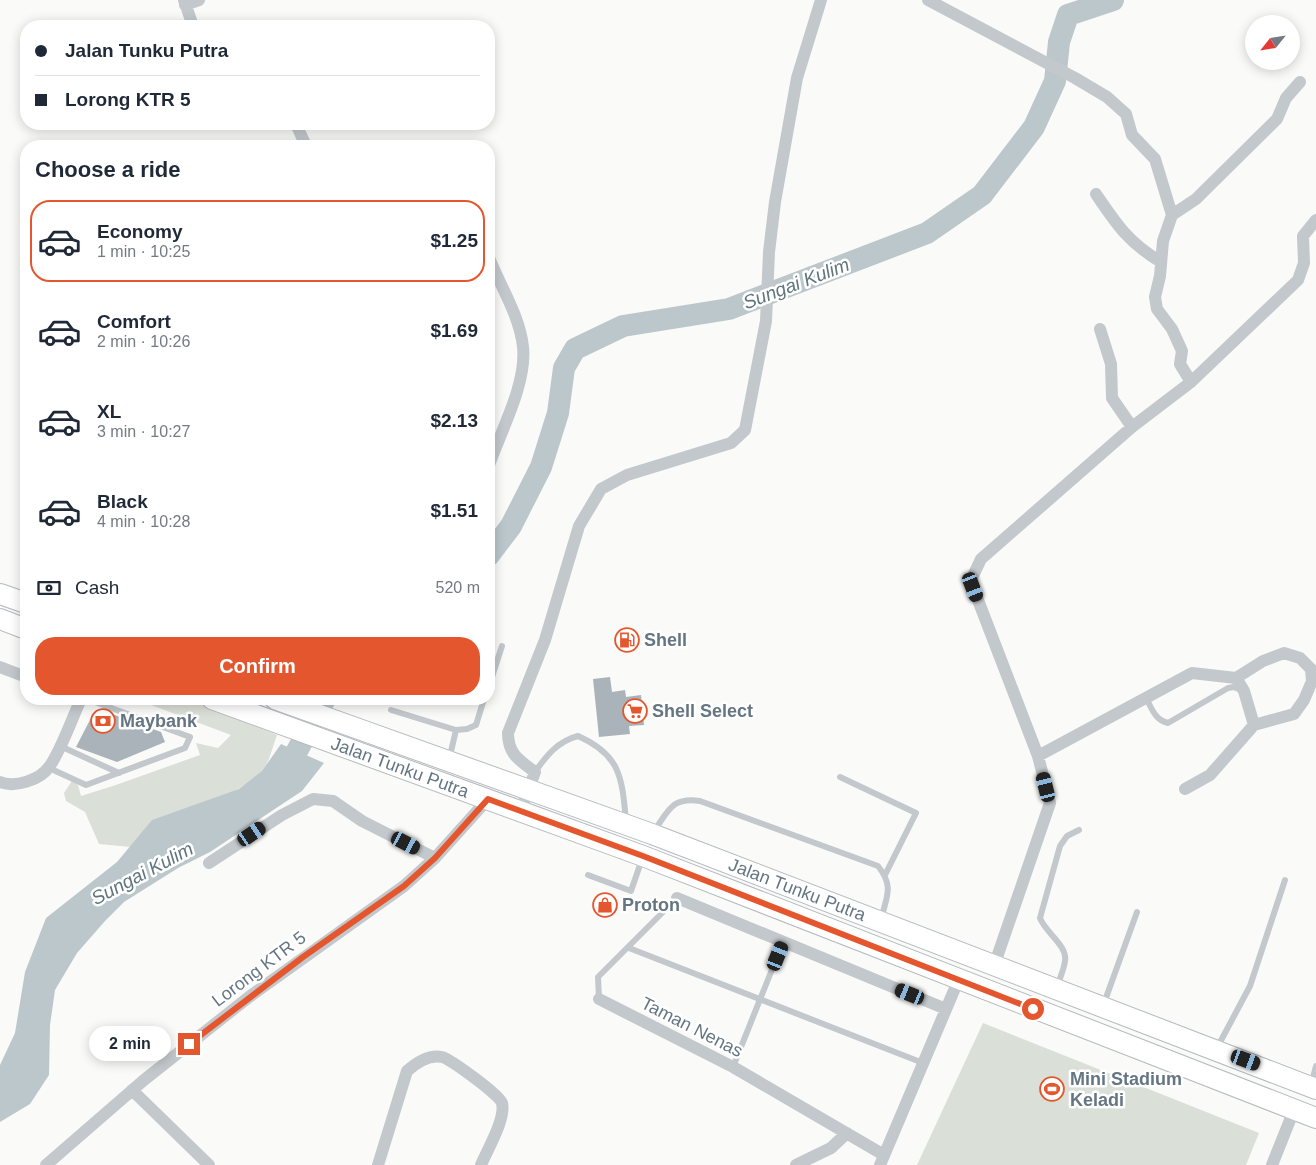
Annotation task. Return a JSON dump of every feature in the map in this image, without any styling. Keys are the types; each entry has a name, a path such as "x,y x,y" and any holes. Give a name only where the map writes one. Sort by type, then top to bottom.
{"main road":[{"path":"0,594 20,601"},
{"path":"0,619 20,627"},
{"name":"Jalan Tunku Putra","path":"228,705 343,748 521,810 643,856 958,981 1316,1118"},
{"name":"Jalan Tunku Putra","path":"292,705 652,834 931,942 1216,1049 1313,1088"},
{"path":"931,942 950,960 958,981 974,972 1002,969"}],"street":[{"path":"191,20 185,2 198,0"},
{"path":"521,810 535,772 520,760 508,746 508,734 545,640 579,526 601,489 627,474 731,443 745,430 766,321 769,252 774,202 797,78 821,0"},
{"path":"928,0 1075,78 1107,97 1126,114 1132,135 1155,159 1172,215 1163,241 1155,297 1157,309 1172,329 1182,351 1180,364 1191,382"},
{"path":"1172,215 1196,199 1277,120 1286,98 1300,82"},
{"path":"1096,194 1121,231 1141,250 1161,262"},
{"path":"1002,969 1050,803 1038,756 973,587 972,578 981,559 1132,427 1191,382 1298,280 1304,263 1303,236 1316,220"},
{"path":"495,272 519,330 524,358 514,395 495,448"},
{"path":"1100,329 1111,364 1112,398 1132,427"},
{"path":"1038,756 1192,674 1236,678 1263,661 1284,653 1300,658 1311,669 1312,681 1304,700 1294,714 1254,725 1210,775 1185,789"},
{"path":"0,667 20,675"},
{"path":"1236,678 1244,691 1254,725"},
{"path":"0,782 9,786 26,781 49,768 78,705"},
{"path":"209,863 282,815 313,799 333,801 362,821 435,858"},
{"name":"Lorong KTR 5","path":"46,1165 132,1090 249,997 404,886 435,858 488,799"},
{"path":"678,898 946,1009"},
{"path":"882,1160 958,981"},
{"name":"Taman Nenas","path":"599,999 733,1067 847,1133 882,1160"},
{"path":"378,1165 407,1071 417,1062 442,1057 496,1093 502,1103 502,1117 481,1165"},
{"path":"132,1090 209,1165"},
{"path":"1272,1165 1294,1110"},
{"path":"796,1165 831,1148 847,1133"}],"lane":[{"path":"495,668 502,646"},
{"path":"1146,698 1160,721 1168,723 1228,688 1234,687 1244,691"},
{"path":"49,768 86,785 185,748 190,737 103,705"},
{"path":"391,710 456,730 467,730 476,725 482,705"},
{"path":"448,762 456,730"},
{"path":"535,772 547,755 561,743 578,736 589,741 611,757 618,770 622,783 627,825"},
{"path":"59,745 118,773"},
{"path":"840,777 916,813 885,875"},
{"path":"652,834 673,804 685,799 700,801 878,866 885,875 889,887 880,922"},
{"path":"1056,989 1066,960 1064,950 1043,927 1040,918 1060,846 1067,836 1079,830"},
{"path":"588,874 631,891 643,856"},
{"path":"1216,1049 1250,986 1285,880"},
{"name":"Taman Nenas","path":"599,999 598,977 678,898"},
{"path":"1103,1007 1137,912"},
{"path":"733,1067 783,942"},
{"path":"629,948 924,1063"},
{"path":"1313,1088 1316,1066"}],"shaded area":[{"path":"151,705 203,705 277,735 266,766 257,776 240,788 131,847 99,844 85,812 66,801 64,793 72,781 78,785 81,796 200,755 196,743 218,748 231,735"},
{"name":"Mini Stadium Keladi","path":"983,1023 1259,1133 1246,1165 917,1165"}],"water":[{"path":"281,744 324,763 302,791 210,852 178,868 124,902 105,921 77,953 55,990 50,1025 49,1075 30,1104 0,1122 0,1065 15,1033 25,972 46,918 117,862 152,820 239,789 262,771"}],"building":[{"path":"610,677 612,692 625,690 626,697 641,695 644,725 629,726 630,734 599,737 593,679"},
{"path":"104,711 161,732 165,742 117,762 76,747 92,716"}],"waterway":[{"name":"Sungai Kulim","path":"495,547 511,526 541,467 558,413 564,368 575,349 623,326 729,309 927,233 982,195 1034,127 1055,81 1059,42 1068,15 1113,0"},
{"name":"Sungai Kulim","path":"283,777 322,705"}],"place":[{"name":"Shell","path":"627,640"},
{"name":"Shell Select","path":"635,711"},
{"name":"Maybank","path":"103,721"},
{"name":"Proton","path":"605,905"},
{"name":"Mini Stadium Keladi","path":"1052,1089"}],"route":[{"path":"189,1044 303,957 404,886 435,858 488,799 643,856 1033,1009"}]}
